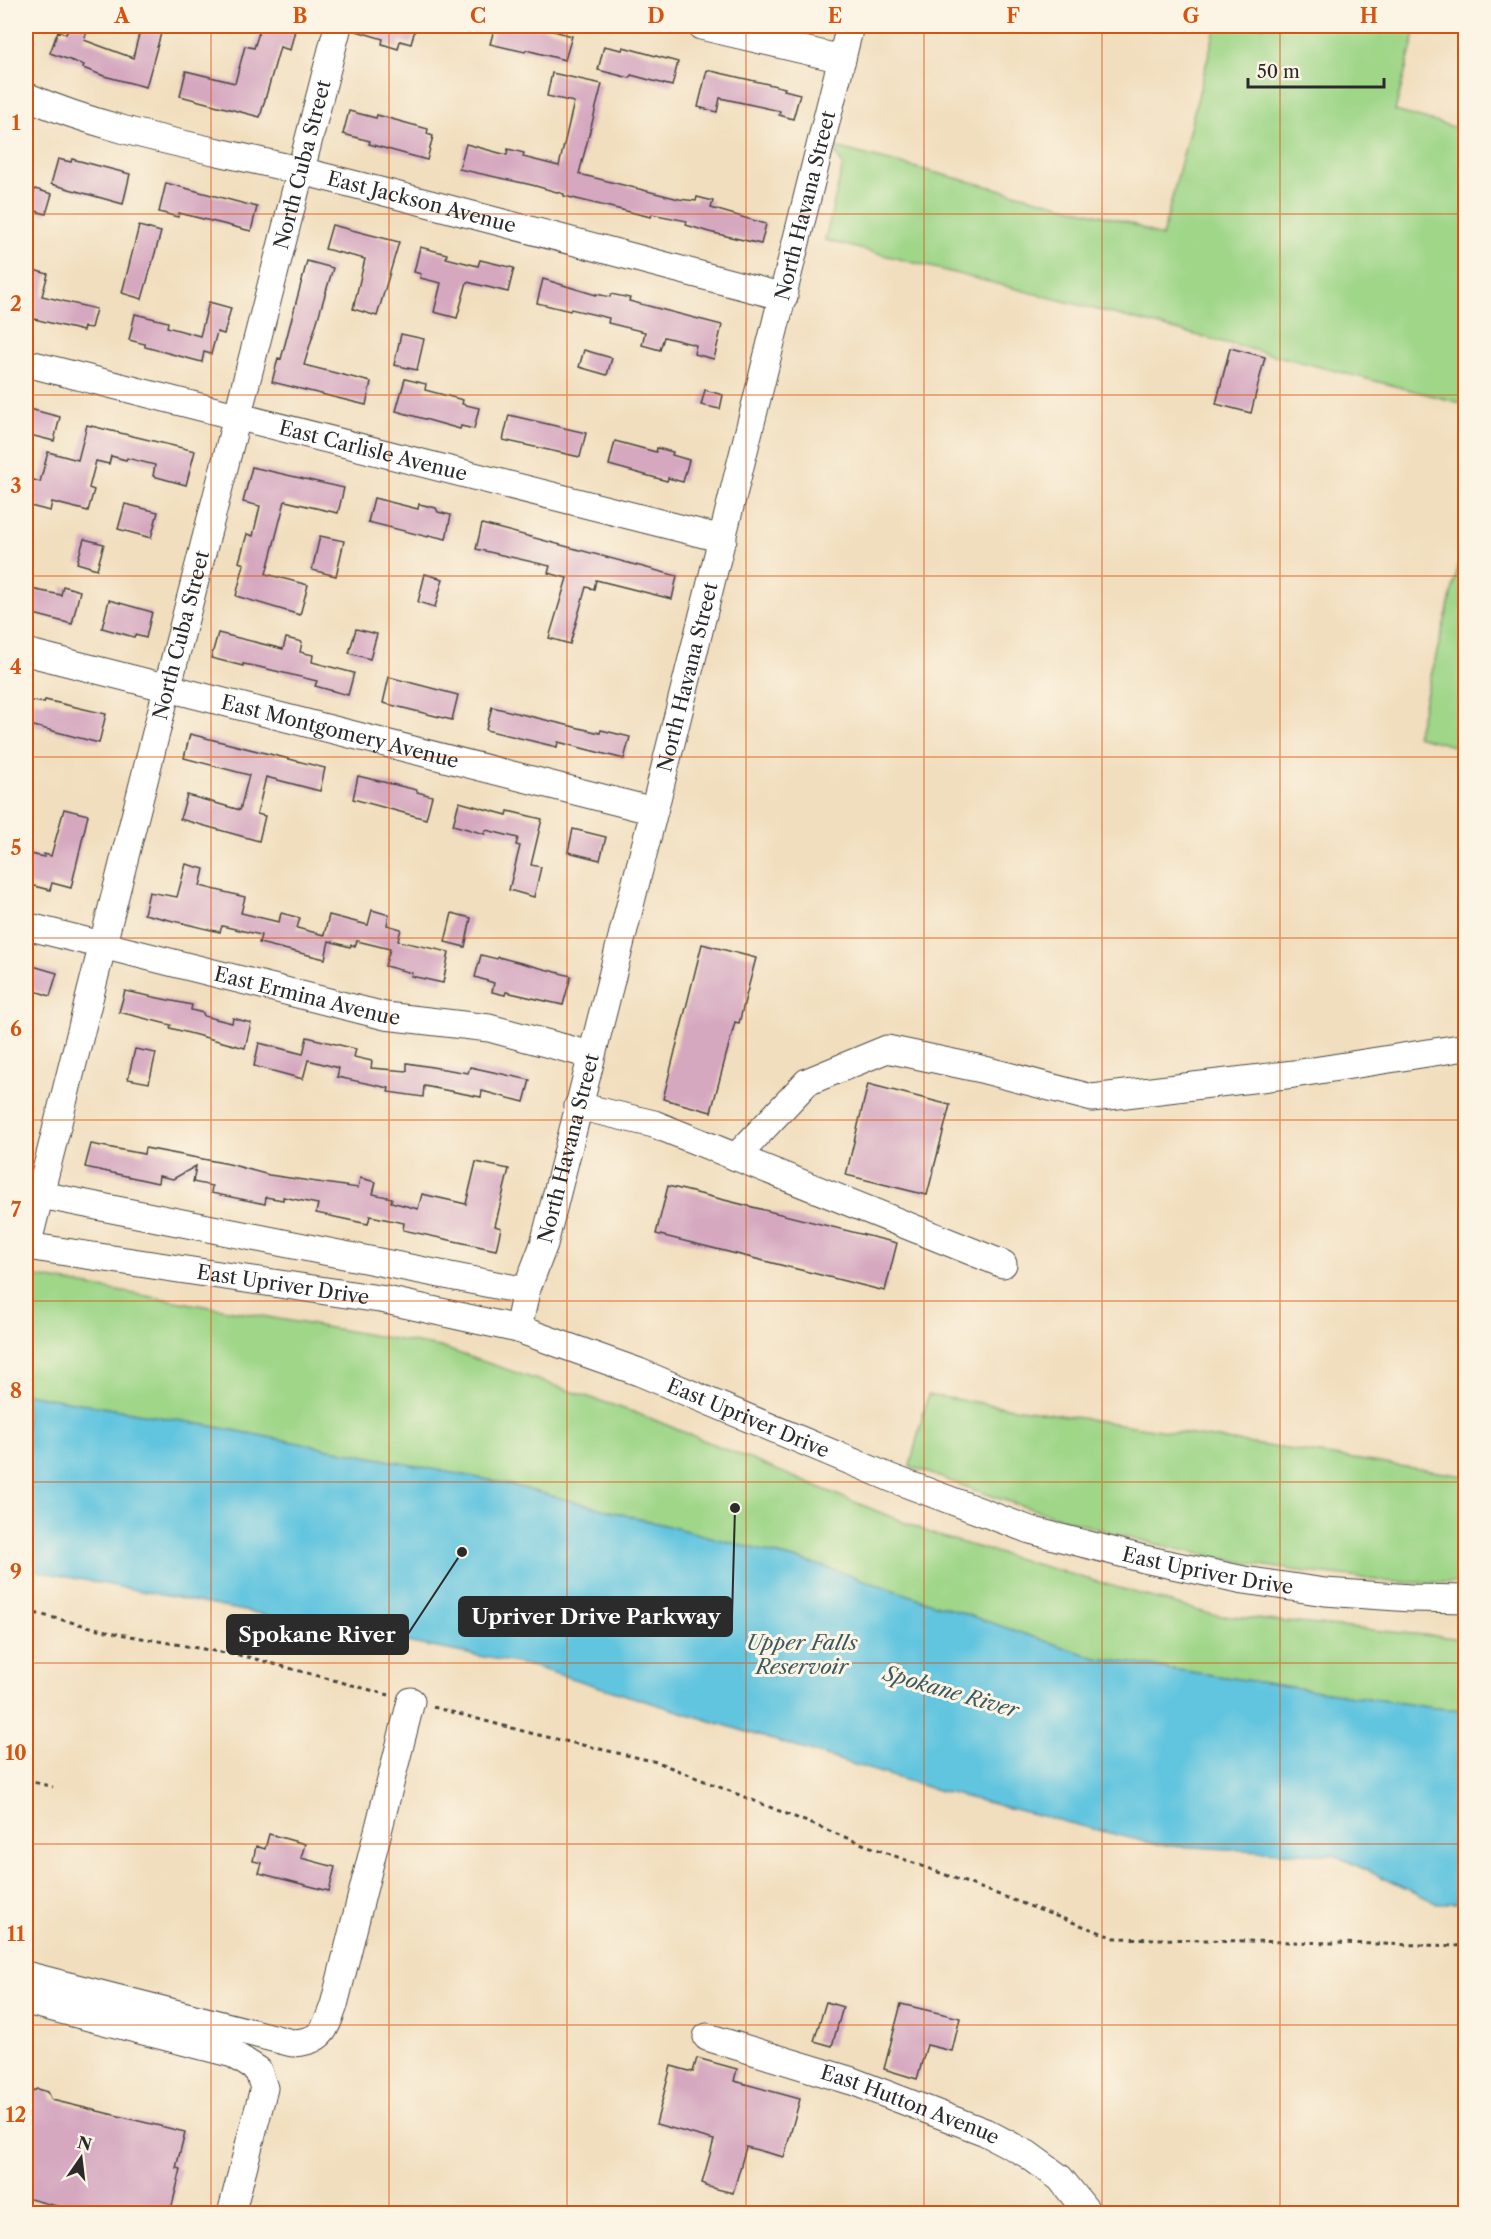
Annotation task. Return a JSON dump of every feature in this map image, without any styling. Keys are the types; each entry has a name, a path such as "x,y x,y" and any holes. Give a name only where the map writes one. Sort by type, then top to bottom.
{"street":[{"name":"North Cuba Street","path":"26,1246 33,1193 103,946 338,26"},
{"path":"701,26 842,59"},
{"name":"North Havana Street","path":"518,1329 526,1291 544,1244 784,297 850,26"},
{"name":"East Jackson Avenue","path":"26,96 57,110 114,127 300,171 784,297"},
{"name":"East Carlisle Avenue","path":"26,363 723,539"},
{"name":"East Montgomery Avenue","path":"26,652 654,811"},
{"name":"East Ermina Avenue","path":"26,926 385,1016 489,1028 591,1055"},
{"path":"736,1157 807,1082 886,1050 976,1068 1092,1098 1294,1074 1466,1047"},
{"path":"578,1106 654,1124 1003,1264"},
{"name":"East Upriver Drive","path":"33,1193 526,1291"},
{"name":"East Upriver Drive","path":"26,1246 386,1300 518,1329 639,1372 891,1478 1030,1530 1144,1559 1244,1580 1325,1592 1466,1599"},
{"path":"26,1975 292,2043 306,2042 318,2036 327,2027 334,2005 411,1701"},
{"path":"26,2001 233,2054 258,2070 264,2088 231,2214"},
{"name":"East Hutton Avenue","path":"707,2037 852,2081 985,2132 1026,2154 1060,2178 1089,2214"}],"path":[{"path":"26,1611 119,1634 248,1657 534,1734 657,1762 852,1840 1115,1938 1466,1946"},
{"path":"26,1780 53,1787"}],"green space":[{"path":"1216,26 1417,26 1395,111 1465,130 1465,404 825,240 843,165 831,146 1127,222 1162,237"},
{"path":"1465,540 1465,749 1416,736"},
{"path":"26,1275 440,1347 642,1415 935,1535 1213,1615 1465,1639 1465,1710 1434,1708 1096,1658 825,1567 499,1482 206,1425 26,1394"},
{"path":"928,1395 1465,1476 1465,1583 1381,1581 1225,1559 1119,1535 962,1485 910,1466"}],"water":[{"name":"Upper Falls Reservoir","path":"26,1394 206,1425 499,1482 825,1567 1096,1658 1434,1708 1465,1710 1465,1903 1437,1903 1334,1855 1158,1845 937,1790 531,1666 26,1569"}],"building":[{"path":"70,26 89,26 84,40 133,58 141,26 163,26 146,87 104,76 83,68 84,65 50,53 58,31 66,34"},
{"path":"261,26 296,26 290,50 280,47 260,117 180,96 186,71 235,83 245,46 254,48"},
{"path":"353,26 416,26 411,44 400,41 398,49 382,44 383,39 353,30"},
{"path":"495,26 522,26 538,29 539,27 572,36 565,60 490,44"},
{"path":"604,46 622,50 623,47 678,62 672,86 631,75 630,78 598,70"},
{"path":"707,70 785,88 784,90 800,94 793,119 779,115 780,111 720,98 717,112 698,107"},
{"path":"552,73 602,84 579,174 679,199 696,201 697,197 713,201 711,208 766,224 761,244 686,225 687,221 652,214 651,217 564,196 564,194 532,185 459,169 466,144 507,155 508,149 524,153 523,157 559,166 574,102 547,96"},
{"path":"349,111 376,118 377,115 428,129 427,134 433,136 427,160 369,144 370,141 343,134"},
{"path":"58,159 71,162 72,159 130,174 123,204 51,184"},
{"path":"166,183 257,207 251,231 179,213 178,217 159,212"},
{"path":"35,189 52,194 46,214 29,209"},
{"path":"332,225 399,242 377,316 353,309 365,259 325,249"},
{"path":"139,226 161,232 142,299 122,293"},
{"path":"420,247 447,254 446,258 478,266 480,260 514,268 508,292 467,282 457,318 434,312 441,283 420,278 421,274 414,272"},
{"path":"307,261 333,268 304,365 371,382 366,405 272,382 278,358 281,359"},
{"path":"26,268 48,274 42,296 96,309 91,328 84,327 83,331 26,317"},
{"path":"543,279 596,295 610,297 611,294 630,298 629,301 722,325 714,359 694,354 696,345 664,337 660,350 642,345 645,332 608,323 609,318 537,303"},
{"path":"209,302 231,308 224,334 217,332 211,354 204,352 202,362 145,347 145,344 129,340 135,314 168,322 167,327 200,336"},
{"path":"401,334 424,339 417,370 394,365"},
{"path":"1230,348 1265,357 1251,413 1216,404"},
{"path":"584,350 612,358 607,375 579,367"},
{"path":"405,379 426,384 425,390 463,400 462,404 479,408 474,429 461,426 460,429 396,411"},
{"path":"705,390 723,395 720,409 701,405"},
{"path":"26,408 60,417 54,441 26,434"},
{"path":"509,415 586,433 580,457 503,440"},
{"path":"87,425 195,451 186,485 153,476 155,465 111,456 109,464 96,461 89,488 94,490 88,511 52,502 50,511 26,505 31,479 40,482 48,452 78,460"},
{"path":"615,441 656,452 657,448 673,452 672,455 689,460 683,482 668,478 667,481 609,465"},
{"path":"252,467 344,488 338,513 285,501 266,574 308,585 300,615 236,596 244,564 239,562 247,534 253,536 260,506 243,502"},
{"path":"374,498 418,509 419,504 451,515 446,539 429,535 428,537 368,522"},
{"path":"125,504 158,512 151,538 118,529"},
{"path":"482,524 677,576 672,599 596,580 594,589 586,587 570,644 549,638 567,578 548,573 550,566 476,549"},
{"path":"320,536 344,541 336,576 312,570"},
{"path":"84,539 104,544 97,569 77,563"},
{"path":"425,574 443,579 435,607 418,602"},
{"path":"63,586 80,591 72,624 26,612 26,588 61,595"},
{"path":"109,600 152,612 146,638 102,628"},
{"path":"356,629 377,634 370,659 349,653"},
{"path":"218,633 283,649 286,638 302,642 300,652 313,655 312,662 354,673 348,695 315,686 317,681 211,658"},
{"path":"389,677 458,695 452,720 383,703"},
{"path":"26,700 44,703 45,700 106,714 99,743 26,724"},
{"path":"492,707 600,733 601,730 630,737 624,759 558,742 557,747 486,730"},
{"path":"190,734 325,768 320,791 266,777 257,814 265,816 259,841 180,819 187,795 240,810 249,775 184,758"},
{"path":"358,776 417,790 417,792 432,796 426,819 353,799"},
{"path":"459,802 507,815 508,811 542,819 531,865 541,867 534,897 509,890 520,846 516,845 518,838 486,830 485,834 453,825"},
{"path":"64,809 88,815 71,888 52,883 50,890 26,884 26,853 44,857 44,854 51,856"},
{"path":"573,829 606,837 600,860 568,852"},
{"path":"186,864 204,869 200,886 245,897 241,913 279,922 281,913 300,918 297,928 324,935 329,915 368,925 372,910 389,915 387,925 401,929 398,941 449,952 443,983 411,976 412,973 385,966 390,949 357,941 355,946 350,947 329,941 325,959 259,943 261,935 222,926 220,932 144,914 149,892 177,897"},
{"path":"452,913 471,918 465,947 445,942"},
{"path":"702,944 756,958 739,1023 735,1022 711,1112 663,1099"},
{"path":"481,955 497,959 498,957 571,976 563,1005 506,992 505,995 492,992 494,983 475,977"},
{"path":"26,964 57,973 50,996 26,988"},
{"path":"125,991 192,1005 191,1010 203,1013 204,1016 232,1023 233,1018 251,1023 245,1048 119,1012"},
{"path":"307,1037 356,1049 354,1057 372,1061 371,1068 407,1071 407,1063 468,1073 470,1067 530,1080 524,1102 482,1091 481,1097 424,1086 423,1097 388,1092 389,1088 337,1077 339,1068 308,1060 303,1079 254,1066 259,1043 303,1054"},
{"path":"135,1049 156,1053 149,1083 128,1079"},
{"path":"868,1084 950,1105 927,1195 846,1175"},
{"path":"91,1144 144,1154 145,1148 229,1164 269,1175 358,1188 360,1178 376,1182 373,1194 392,1198 391,1202 418,1209 422,1194 466,1204 476,1162 509,1169 495,1226 501,1228 496,1250 403,1230 404,1223 370,1216 368,1224 316,1213 318,1204 283,1197 283,1200 266,1197 265,1204 211,1193 212,1186 193,1182 196,1166 173,1179 159,1176 158,1183 85,1167"},
{"path":"668,1186 897,1243 885,1291 656,1234"},
{"path":"269,1834 305,1844 301,1858 335,1867 329,1891 259,1873 262,1863 253,1861 256,1846 265,1849"},
{"path":"826,2002 843,2007 832,2046 814,2041"},
{"path":"901,2004 960,2018 952,2051 927,2045 917,2079 884,2069"},
{"path":"697,2058 737,2069 734,2081 800,2099 784,2157 746,2147 733,2193 705,2186 702,2183 714,2140 656,2124 671,2066 693,2072"},
{"path":"38,2089 48,2092 52,2100 185,2132 176,2168 181,2169 170,2214 86,2214 26,2198 26,2099 29,2092"}],"place":[{"name":"Upriver Drive Parkway","path":"735,1508"},
{"name":"Spokane River","path":"462,1552"}]}
